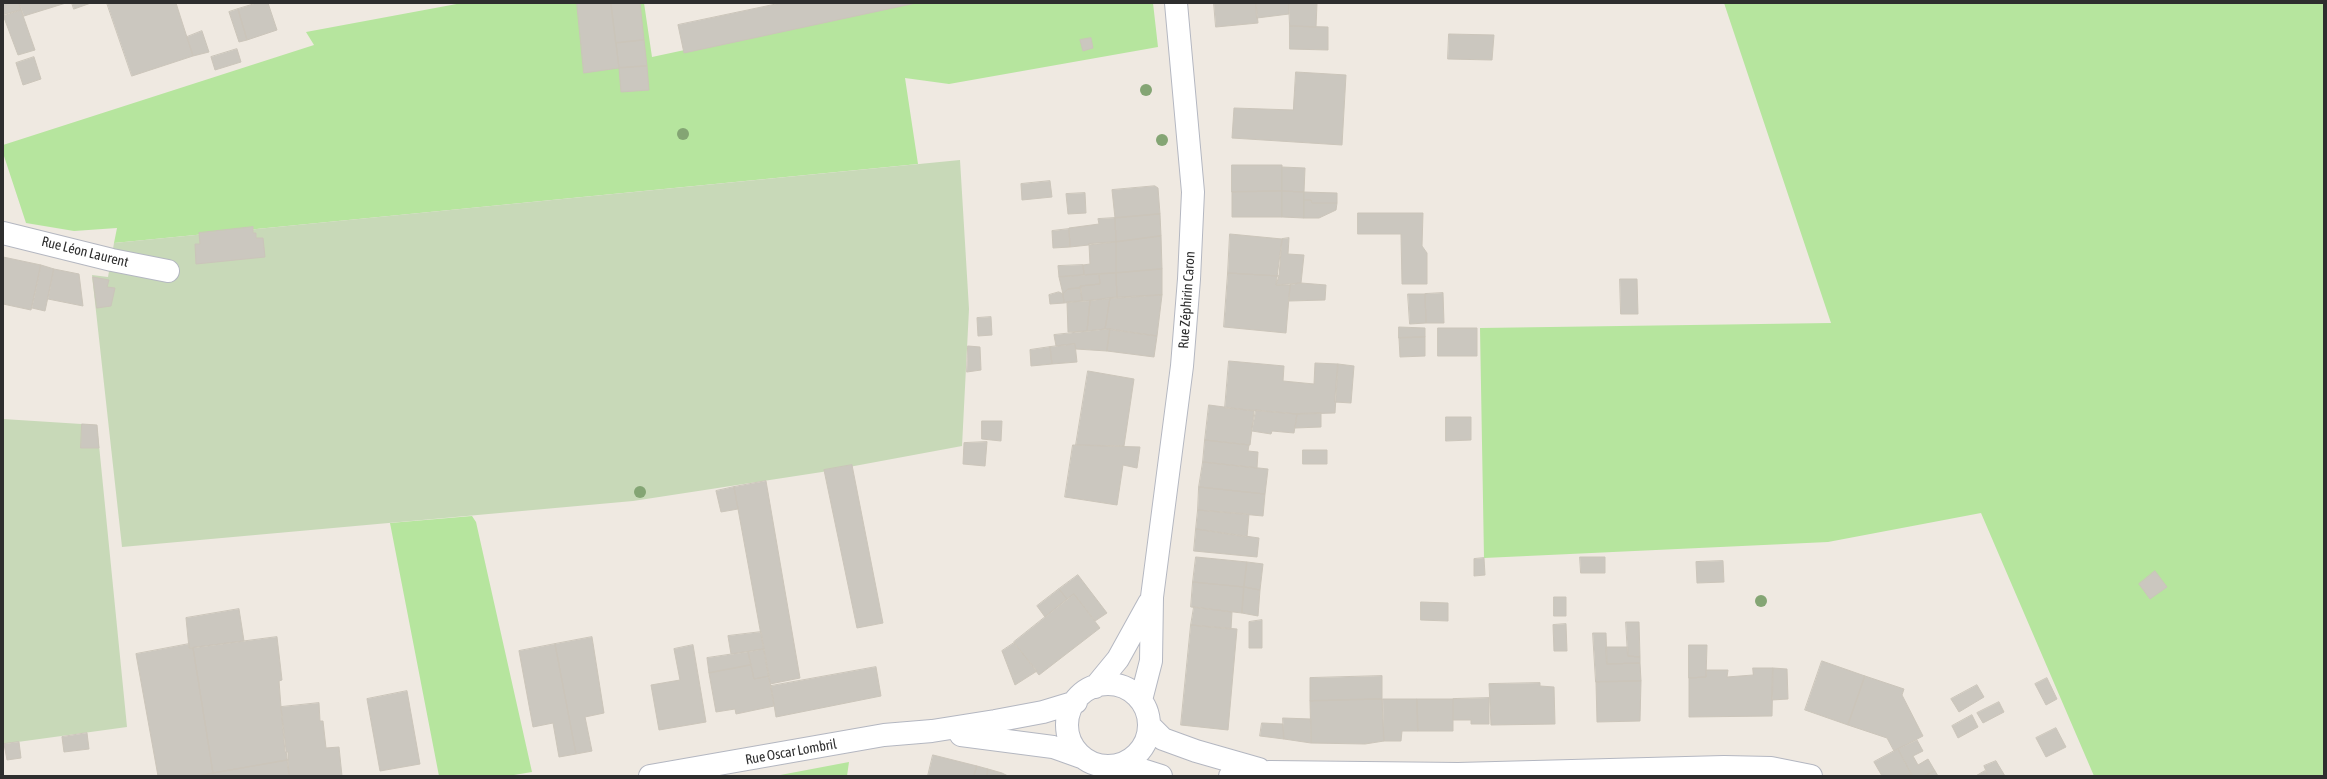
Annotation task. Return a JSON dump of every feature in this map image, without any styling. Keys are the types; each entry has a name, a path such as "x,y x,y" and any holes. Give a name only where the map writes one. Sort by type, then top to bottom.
{"street":[{"name":"Rue Zéphirin Caron","path":"1141,700 1152,661 1152,597 1182,366 1189,280 1192,220 1190,145 1176,3"},
{"name":"Rue Léon Laurent","path":"3,233 112,260 168,271"},
{"name":"Rue Zéphirin Caron","path":"1095,687 1118,659 1152,597"},
{"path":"1112,684 1128,689 1141,700 1149,715 1149,733 1142,749 1130,760 1123,764 1114,766 1097,765 1081,757 1071,743 1067,726 1070,710 1080,695 1095,687 1112,684"},
{"name":"Rue Oscar Lombril","path":"650,776 884,735 932,732 1044,712 1076,702"},
{"path":"1149,725 1163,739 1196,751 1270,772"},
{"name":"Rue Oscar Lombril","path":"932,732 993,738 1053,747 1081,757"},
{"path":"1123,764 1161,776"},
{"path":"1230,776 1270,772 1458,774 1724,767 1772,768 1811,776"}],"green space":[{"path":"462,3 644,3 652,57 904,3 1153,3 1158,47 949,84 905,78 918,164 114,243 117,228 74,231 26,223 3,153 3,145 314,45 306,32"},
{"path":"1724,3 2324,3 2324,776 2094,776 1981,513 1828,542 1484,558 1480,328 1831,323"},
{"path":"960,160 969,309 962,446 822,472 633,501 122,547 92,275 108,277 114,243"},
{"path":"3,419 97,425 127,727 3,744"},
{"path":"472,516 476,522 532,772 508,776 439,776 390,523"},
{"path":"849,762 847,776 775,776"}],"building":[{"path":"3,3 19,3 21,10 3,16"},
{"path":"19,3 66,3 24,16"},
{"path":"72,3 91,3 74,9"},
{"path":"107,3 176,3 193,56 132,76"},
{"path":"257,3 268,3 277,30 247,40 238,9"},
{"path":"577,3 611,3 619,68 584,73"},
{"path":"611,3 640,3 644,40 616,43"},
{"path":"781,3 916,3 684,53 678,25"},
{"path":"1214,3 1256,3 1258,23 1216,27"},
{"path":"1256,3 1289,3 1289,14 1257,18"},
{"path":"1289,3 1317,3 1316,27 1290,26"},
{"path":"238,9 247,40 239,42 229,12"},
{"path":"21,10 35,50 18,55 3,15"},
{"path":"1290,26 1328,27 1328,50 1290,49"},
{"path":"202,31 209,52 193,56 187,37"},
{"path":"1449,34 1494,35 1492,60 1448,59"},
{"path":"1091,38 1093,48 1083,51 1080,40"},
{"path":"644,40 647,66 619,68 616,43"},
{"path":"237,49 241,62 215,70 211,57"},
{"path":"34,57 41,79 23,85 16,63"},
{"path":"647,66 649,90 621,92 619,68"},
{"path":"1296,72 1346,75 1342,145 1232,138 1234,108 1293,110"},
{"path":"1232,165 1282,165 1282,191 1232,192"},
{"path":"1282,167 1305,168 1304,192 1282,191"},
{"path":"1050,181 1052,197 1022,200 1021,184"},
{"path":"1155,186 1158,188 1160,214 1115,218 1112,190"},
{"path":"1282,191 1282,217 1232,217 1232,192"},
{"path":"1282,191 1304,192 1304,218 1282,217"},
{"path":"1304,192 1337,193 1337,203 1312,203 1311,200 1304,200"},
{"path":"1085,193 1086,213 1068,214 1066,194"},
{"path":"1304,200 1311,200 1312,203 1337,203 1336,210 1319,218 1304,218"},
{"path":"1358,213 1423,213 1422,246 1427,253 1427,284 1402,284 1401,234 1358,234"},
{"path":"1160,214 1161,236 1116,242 1115,218"},
{"path":"1115,218 1116,242 1070,247 1069,228 1099,224 1098,219"},
{"path":"253,227 253,233 256,233 256,238 263,238 265,257 196,264 195,244 200,244 199,233"},
{"path":"1069,229 1070,247 1053,248 1052,231"},
{"path":"1230,234 1282,239 1279,276 1228,273"},
{"path":"1161,236 1162,269 1116,273 1116,242"},
{"path":"1289,238 1288,254 1304,255 1301,283 1276,285 1282,239"},
{"path":"1116,242 1116,273 1084,275 1083,265 1090,264 1089,244"},
{"path":"3,257 41,265 31,310 3,304"},
{"path":"41,265 54,269 45,311 32,308"},
{"path":"1083,265 1084,275 1059,277 1058,266"},
{"path":"54,269 79,274 83,306 48,299"},
{"path":"1162,269 1162,295 1117,298 1116,273"},
{"path":"1116,273 1117,298 1082,301 1080,286 1100,284 1099,274"},
{"path":"1228,273 1279,276 1276,285 1290,285 1286,333 1224,327"},
{"path":"1099,274 1100,284 1068,289 1063,294 1059,277"},
{"path":"93,277 109,280 107,287 115,288 111,306 97,308"},
{"path":"1620,279 1637,279 1638,314 1621,314"},
{"path":"1301,283 1326,285 1325,300 1289,301 1290,285"},
{"path":"1081,288 1082,301 1064,303 1063,294 1068,289"},
{"path":"1059,292 1063,294 1064,303 1050,304 1049,295"},
{"path":"1443,293 1444,323 1426,323 1425,294"},
{"path":"1408,294 1425,294 1426,323 1410,324"},
{"path":"1162,295 1157,336 1105,329 1110,298"},
{"path":"1110,298 1105,329 1087,331 1090,301"},
{"path":"1090,301 1087,331 1068,332 1067,302"},
{"path":"991,317 992,335 978,336 977,318"},
{"path":"1399,327 1425,328 1425,337 1399,338"},
{"path":"1438,328 1477,328 1477,356 1438,356"},
{"path":"1110,329 1107,351 1076,349 1075,344 1056,346 1054,335"},
{"path":"1110,329 1157,336 1154,357 1107,351"},
{"path":"1425,337 1425,356 1400,357 1399,338"},
{"path":"1075,344 1077,362 1052,364 1050,347"},
{"path":"968,346 980,347 981,370 967,372"},
{"path":"1050,347 1052,364 1031,366 1030,350"},
{"path":"1229,361 1284,366 1283,381 1314,384 1315,363 1338,364 1335,413 1297,414 1225,408"},
{"path":"1338,364 1354,366 1351,403 1335,402"},
{"path":"1088,371 1134,379 1124,446 1076,445"},
{"path":"1209,405 1254,411 1250,445 1205,440"},
{"path":"1256,410 1297,414 1294,433 1272,431 1271,434 1252,431"},
{"path":"1321,413 1321,427 1295,428 1297,414"},
{"path":"1446,417 1471,417 1471,440 1446,441"},
{"path":"982,421 1002,421 1001,441 982,439"},
{"path":"82,424 97,425 99,448 81,448"},
{"path":"1205,440 1249,445 1248,451 1258,452 1257,468 1203,462"},
{"path":"987,442 985,466 963,464 964,443"},
{"path":"1073,445 1140,447 1137,468 1123,465 1117,505 1065,497"},
{"path":"1303,450 1327,450 1327,464 1303,464"},
{"path":"1203,462 1268,469 1265,494 1199,487"},
{"path":"852,465 883,623 857,628 824,470"},
{"path":"766,481 800,678 770,684 734,487"},
{"path":"734,487 738,509 721,512 716,491"},
{"path":"1199,487 1265,494 1263,516 1198,510"},
{"path":"1198,510 1249,514 1247,537 1196,529"},
{"path":"1196,529 1259,538 1257,557 1194,551"},
{"path":"1196,557 1247,562 1244,587 1193,582"},
{"path":"1580,557 1605,557 1605,573 1581,573"},
{"path":"1484,558 1485,575 1474,576 1474,559"},
{"path":"1723,561 1724,582 1697,583 1696,562"},
{"path":"1247,562 1263,564 1260,590 1244,587"},
{"path":"2155,571 2167,587 2150,599 2139,584"},
{"path":"1078,575 1107,613 1095,621 1074,594 1067,599 1059,589"},
{"path":"1193,582 1244,587 1242,613 1191,607"},
{"path":"1244,587 1260,590 1258,616 1242,613"},
{"path":"1059,589 1067,599 1045,617 1037,606"},
{"path":"1074,594 1100,628 1039,675 1014,642"},
{"path":"1554,597 1566,597 1566,616 1554,616"},
{"path":"1421,602 1448,603 1448,621 1421,620"},
{"path":"1194,607 1232,612 1231,629 1191,625"},
{"path":"239,609 244,641 189,648 186,618"},
{"path":"1262,620 1262,648 1249,648 1249,622"},
{"path":"1626,622 1639,622 1640,657 1628,656"},
{"path":"1566,624 1567,651 1554,651 1553,625"},
{"path":"1191,625 1237,629 1228,730 1181,725"},
{"path":"761,632 764,649 731,654 728,636"},
{"path":"1593,633 1606,633 1607,664 1640,663 1641,681 1596,682"},
{"path":"277,637 282,680 279,681 285,752 288,752 288,760 213,773 193,648"},
{"path":"592,637 604,713 585,717 592,751 576,754 555,644"},
{"path":"1014,643 1037,671 1015,685 1002,651"},
{"path":"189,644 189,648 193,648 213,773 198,776 158,776 136,654"},
{"path":"555,644 576,754 559,757 553,723 533,727 519,651"},
{"path":"693,645 706,722 659,730 651,685 680,680 674,649"},
{"path":"1689,645 1707,645 1706,677 1689,678"},
{"path":"1606,647 1628,647 1628,656 1640,657 1640,663 1607,664"},
{"path":"764,649 769,676 754,679 748,652"},
{"path":"748,652 751,665 709,673 707,658"},
{"path":"1822,661 1865,676 1848,725 1805,710"},
{"path":"751,665 754,679 769,676 774,706 736,714 735,709 716,712 709,673"},
{"path":"876,667 881,696 776,717 771,686"},
{"path":"1753,668 1773,668 1772,716 1689,717 1689,678 1706,677 1706,670 1728,670 1727,677 1753,675"},
{"path":"1773,668 1787,669 1788,699 1772,700"},
{"path":"1382,676 1382,699 1310,701 1310,678"},
{"path":"1865,676 1904,689 1902,695 1923,736 1894,751 1887,738 1848,725"},
{"path":"2047,678 2057,699 2046,705 2035,684"},
{"path":"1641,681 1640,721 1597,722 1596,682"},
{"path":"1540,683 1540,686 1554,687 1555,724 1491,725 1489,684"},
{"path":"1977,685 1984,697 1959,712 1951,699"},
{"path":"407,691 420,764 380,771 367,699"},
{"path":"1489,698 1489,724 1471,724 1471,720 1453,720 1453,699"},
{"path":"1382,699 1384,741 1365,744 1311,743 1310,701"},
{"path":"1383,699 1417,699 1418,731 1402,731 1401,741 1384,741"},
{"path":"1417,699 1453,699 1453,731 1418,731"},
{"path":"1999,702 2004,712 1983,723 1977,713"},
{"path":"319,703 320,721 323,721 326,748 339,747 342,776 289,776 281,707"},
{"path":"1972,715 1978,727 1958,738 1952,726"},
{"path":"1283,718 1311,719 1311,743 1284,739"},
{"path":"1262,723 1283,724 1284,739 1260,736"},
{"path":"2056,728 2066,747 2046,757 2036,738"},
{"path":"87,733 89,749 64,752 62,737"},
{"path":"1917,740 1923,751 1913,756 1918,765 1928,759 1935,771 1924,776 1912,776 1898,749"},
{"path":"19,742 21,758 7,760 4,744"},
{"path":"1898,749 1912,775 1882,776 1874,762"},
{"path":"933,755 977,766 974,776 928,776"},
{"path":"288,760 289,776 198,776 213,773"},
{"path":"1996,761 2005,776 1988,776 1984,766"},
{"path":"977,766 988,769 987,776 974,776"},
{"path":"988,769 1002,773 1008,776 987,776"},
{"path":"1935,771 1938,776 1924,776"},
{"path":"1985,771 1988,776 1976,776"}]}
